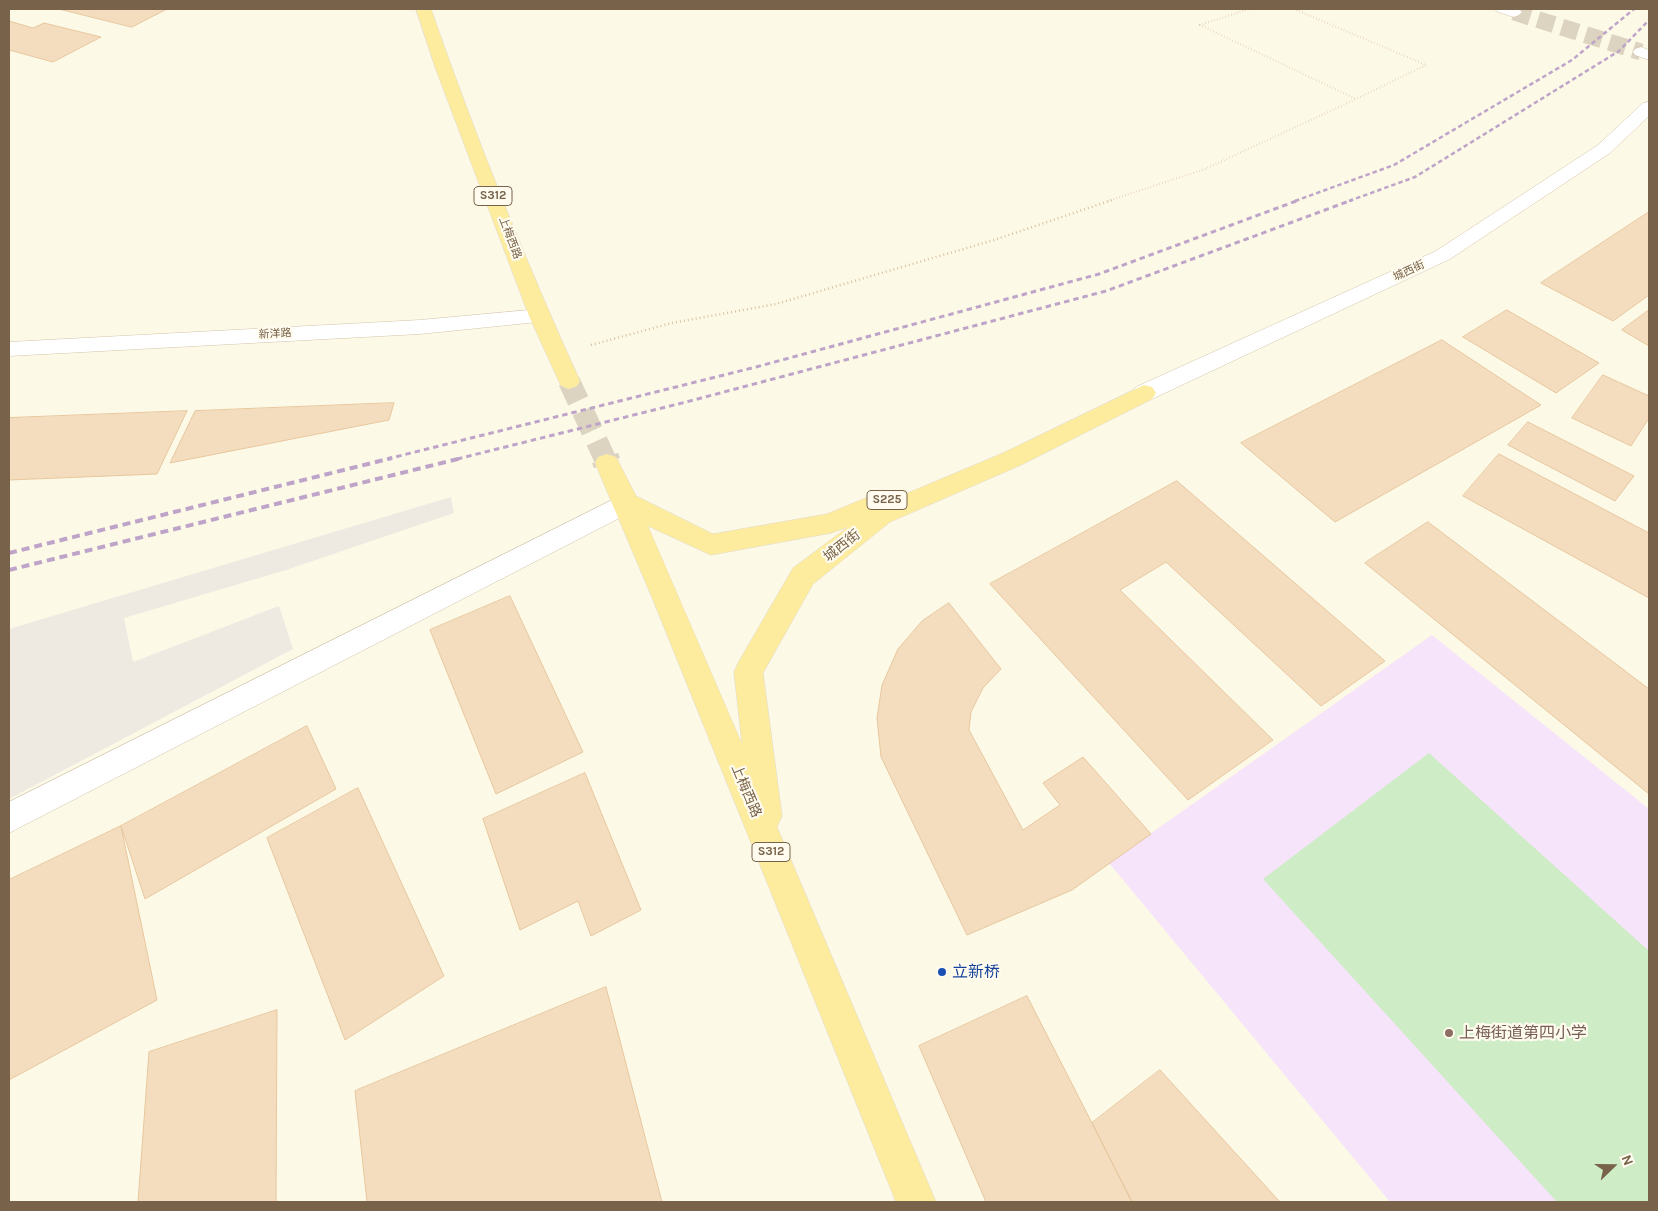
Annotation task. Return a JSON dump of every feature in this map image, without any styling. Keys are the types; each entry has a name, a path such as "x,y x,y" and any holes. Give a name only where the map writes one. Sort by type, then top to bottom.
{"main road":[{"name":"上梅西路","path":"423,9 443,67 540,316 569,381"},
{"name":"城西街","path":"626,503 710,545 831,523 1144,394"},
{"name":"城西街","path":"770,850 748,672 804,576 881,515 1012,459 1144,394"},
{"name":"上梅西路","path":"607,464 626,503 916,1202"}],"street":[{"name":"城西街","path":"1144,394 1443,255 1604,149 1649,107"},
{"name":"新洋路","path":"9,349 420,327 540,316"},
{"path":"9,818 626,503"}],"path":[{"path":"1249,9 1200,25 1356,99"},
{"path":"588,346 672,323 776,304 994,240 1205,169 1426,65 1294,9"}],"shaded area":[{"path":"451,497 454,513 286,570 124,618 133,662 279,606 293,649 9,799 9,629"},
{"name":"上梅街道第四小学","path":"1432,635 1649,809 1649,1202 1390,1202 1109,863"}],"green space":[{"path":"1429,753 1649,951 1649,1202 1557,1202 1263,879"}],"building":[{"path":"59,9 167,9 132,27"},
{"path":"9,21 33,28 44,23 101,37 53,62 9,50"},
{"path":"1649,212 1649,295 1613,321 1541,283"},
{"path":"1507,310 1599,363 1556,393 1463,337"},
{"path":"1649,310 1649,346 1622,330"},
{"path":"1442,340 1541,405 1335,522 1241,443"},
{"path":"1603,375 1649,396 1649,418 1631,446 1572,418"},
{"path":"394,403 389,420 170,463 195,411"},
{"path":"187,411 157,474 9,480 9,418"},
{"path":"1528,422 1634,476 1615,501 1508,445"},
{"path":"1499,454 1649,533 1649,598 1463,496"},
{"path":"1177,481 1385,661 1321,706 1166,562 1120,590 1273,740 1188,800 990,584"},
{"path":"1428,522 1649,689 1649,794 1365,563"},
{"path":"510,596 583,752 496,794 430,630"},
{"path":"949,603 1001,669 983,688 971,712 969,730 1023,830 1060,805 1043,783 1083,757 1151,834 1072,890 967,935 881,757 877,718 882,685 898,649 922,621"},
{"path":"307,726 336,789 145,899 121,826"},
{"path":"585,773 641,910 591,936 578,901 520,930 483,819"},
{"path":"358,788 444,976 345,1040 267,838"},
{"path":"121,826 157,1000 9,1080 9,880"},
{"path":"606,987 662,1202 367,1202 355,1091"},
{"path":"1027,996 1132,1202 986,1202 919,1046"},
{"path":"277,1010 276,1202 138,1202 149,1052"},
{"path":"1160,1070 1280,1202 1132,1202 1092,1123"}],"tunnel":[{"path":"1514,12 1641,52"},
{"path":"569,381 605,459"},
{"path":"605,458 607,463"}],"railway":[{"path":"1295,201 1394,165 1572,60 1634,9"},
{"path":"1349,201 1415,177 1619,51 1649,20"},
{"path":"387,459 756,367 1099,274 1299,200"},
{"path":"457,459 686,402 1106,291 1352,200"},
{"path":"9,553 392,458"},
{"path":"9,570 462,458"}],"place":[{"name":"立新桥","path":"942,972"},
{"name":"上梅街道第四小学","path":"1449,1033"}]}
